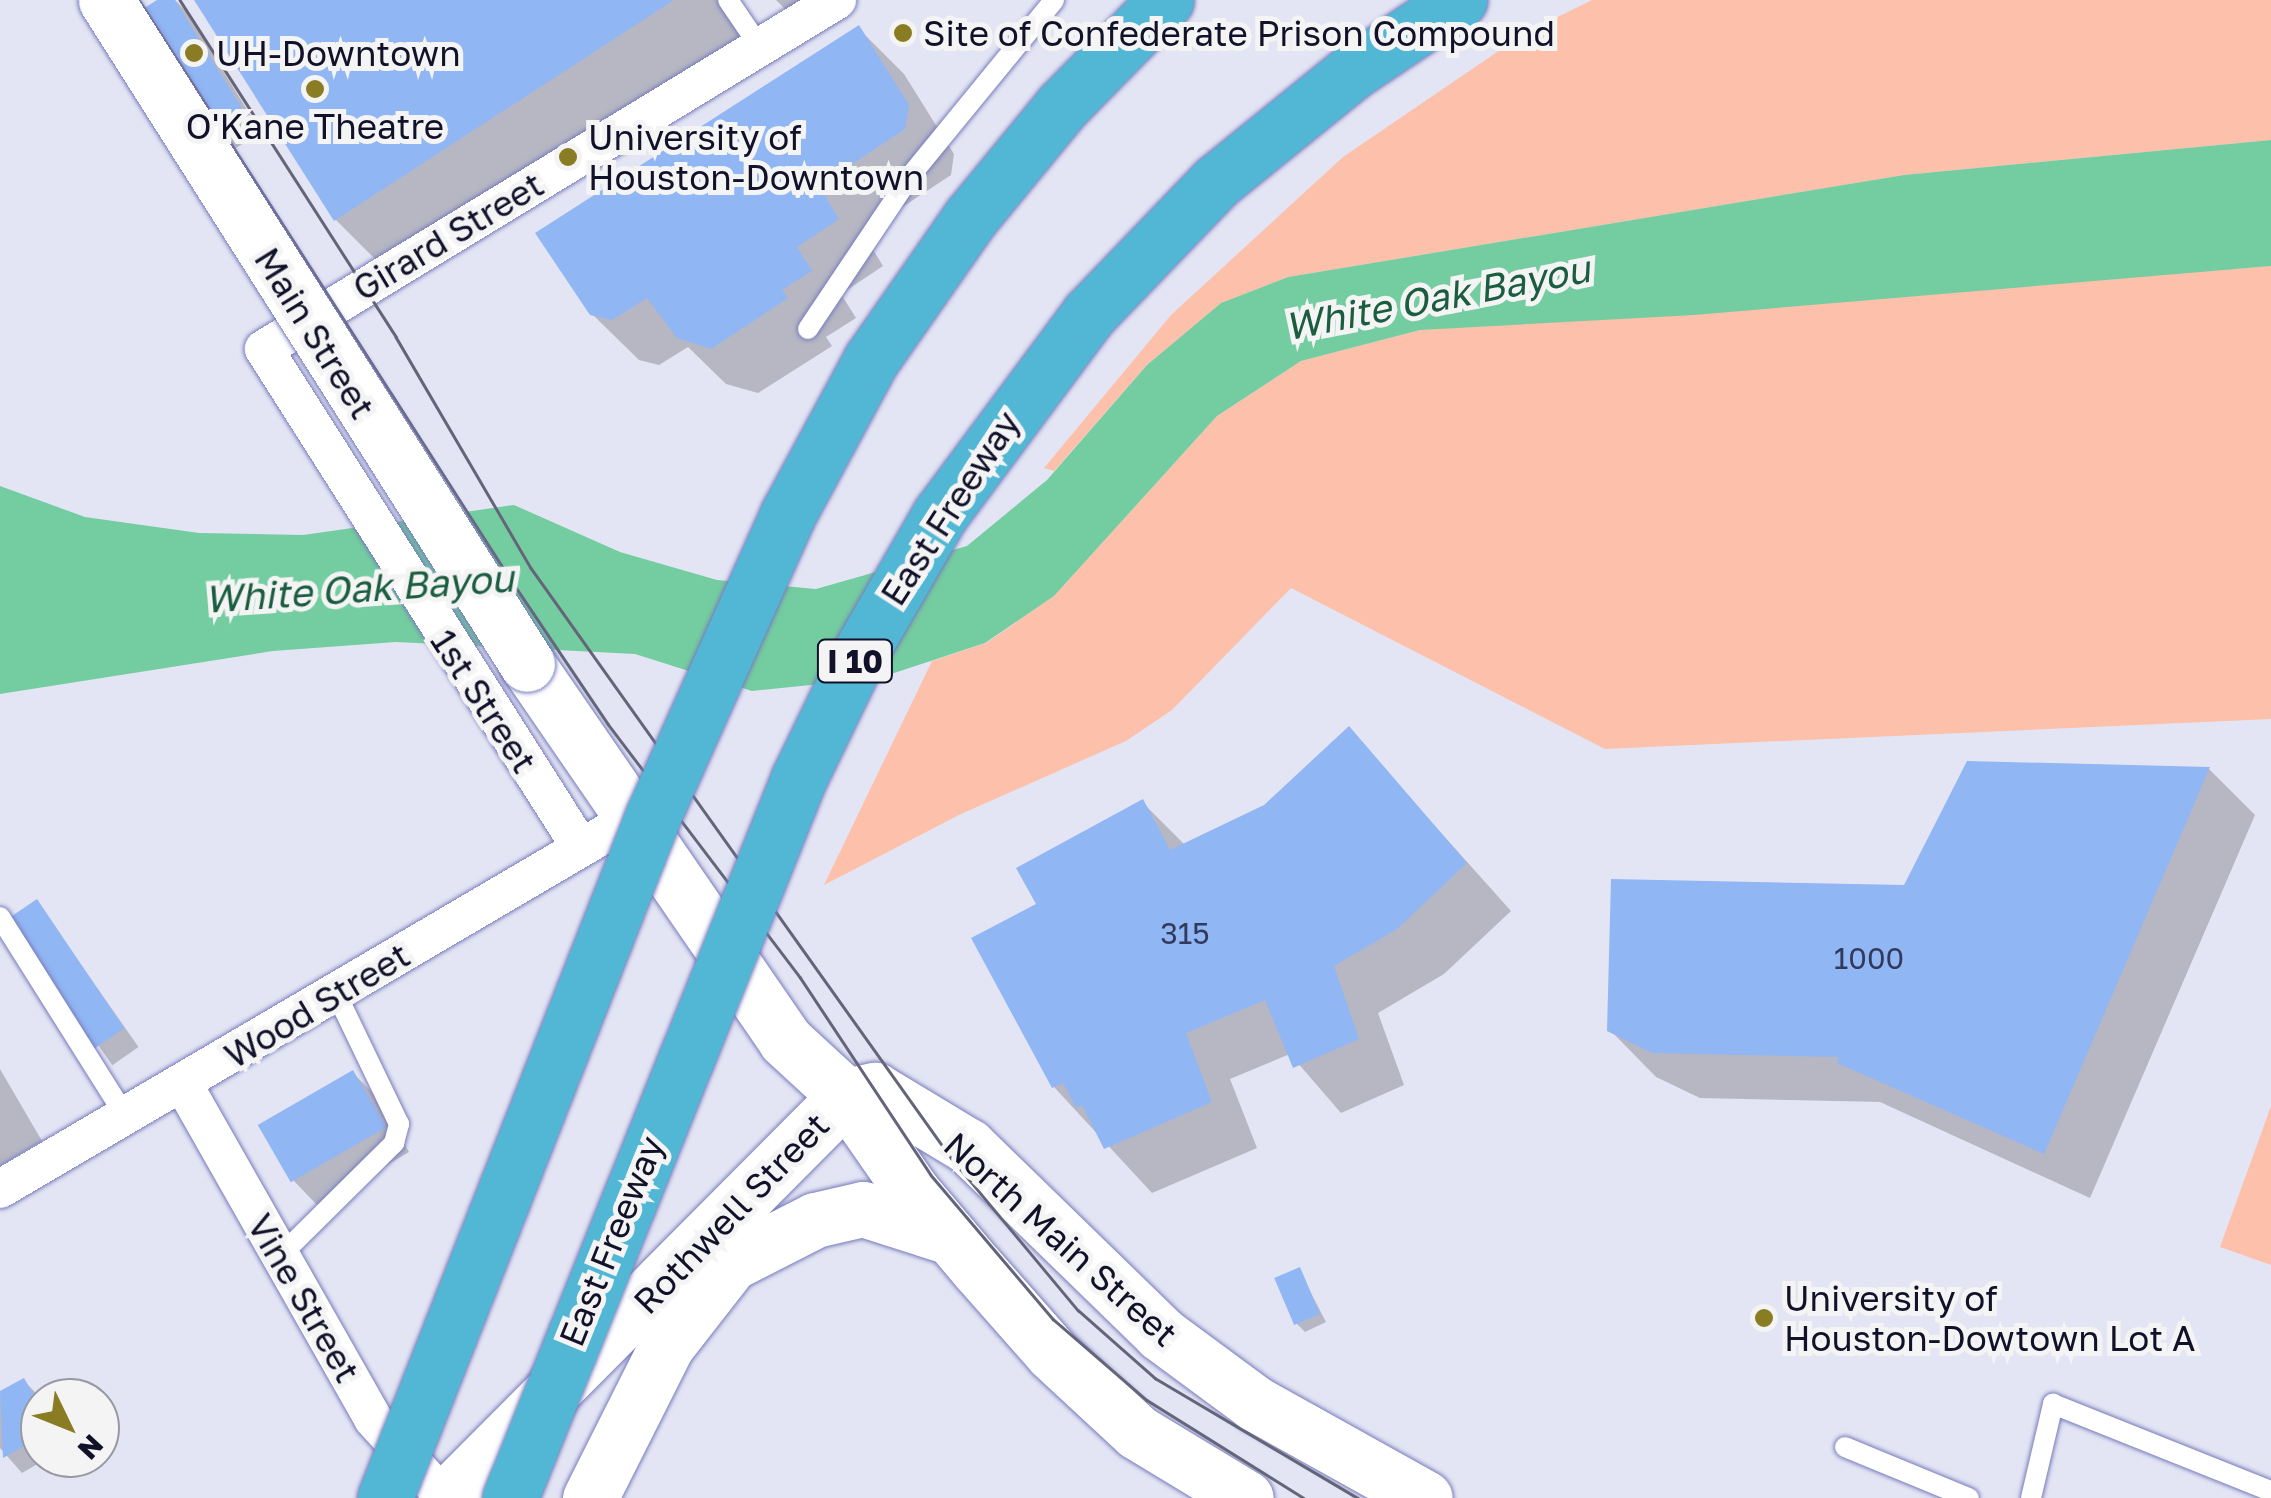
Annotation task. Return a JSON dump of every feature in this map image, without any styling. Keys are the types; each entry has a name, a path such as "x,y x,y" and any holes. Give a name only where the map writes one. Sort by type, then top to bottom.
{"highway":[{"path":"385,1498 652,816 788,514 872,360 970,218 1062,106 1166,0"},
{"name":"East Freeway","path":"510,1498 800,778 856,660 939,516 1089,314 1216,182 1353,71 1458,0"}],"main road":[{"name":"Main Street","path":"106,0 527,664"},
{"name":"North Main Street","path":"527,664 785,1040 846,1096 952,1238 1100,1400 1173,1457 1246,1498"},
{"name":"North Main Street","path":"846,1096 875,1090 968,1146 1161,1334 1256,1404 1424,1498"},
{"path":"590,1498 667,1345 727,1265 830,1160 846,1096"},
{"name":"Rothwell Street","path":"446,1498 846,1096"},
{"path":"727,1265 815,1220 863,1209 952,1238"}],"street":[{"name":"Girard Street","path":"264,349 837,0"},
{"name":"1st Street","path":"264,349 476,690 581,848"},
{"name":"Wood Street","path":"0,1189 632,818"},
{"name":"Vine Street","path":"183,1084 361,1399 446,1498"}],"lane":[{"path":"728,0 760,46"},
{"path":"808,329 911,175 1054,0"},
{"path":"0,916 126,1116"},
{"path":"280,1256 394,1142 399,1124 336,993"},
{"path":"2031,1498 2053,1404 2271,1491"},
{"path":"1845,1447 1969,1498"}],"shaded area":[{"path":"1592,0 2271,0 2271,140 1904,175 1288,277 1221,303 1147,365 1054,471 1044,468 1171,315 1343,157 1525,33"},
{"path":"2271,266 2271,719 1605,749 1291,588 1172,710 1126,741 961,814 824,885 932,661 986,643 1054,596 1217,416 1301,361 1420,330"},
{"path":"2271,1106 2271,1265 2220,1247"}],"water":[{"name":"White Oak Bayou","path":"2271,140 2271,266 1694,315 1420,330 1301,361 1217,416 1054,596 985,643 879,678 752,691 635,654 396,642 273,651 0,694 0,486 85,517 199,533 303,535 514,505 620,552 717,580 816,589 967,546 1047,480 1147,365 1221,303 1288,277 1904,175"}],"building":[{"path":"157,0 175,0 246,115 217,133 141,10"},
{"path":"194,0 674,0 334,221"},
{"path":"859,25 909,105 905,129 819,186 839,219 797,247 812,271 782,290 788,298 711,349 677,338 647,298 612,320 590,315 535,233"},
{"path":"1349,726 1467,863 1397,929 1334,966 1359,1039 1293,1068 1265,1000 1186,1033 1212,1102 1104,1149 1082,1105 1076,1108 1063,1083 1052,1088 971,938 1036,904 1016,868 1143,799 1170,850 1264,805"},
{"path":"1967,761 2210,767 2044,1154 1837,1063 1839,1057 1652,1053 1607,1031 1611,879 1904,885"},
{"path":"37,899 124,1028 94,1048 7,919"},
{"path":"353,1070 386,1127 291,1182 258,1125"},
{"path":"1300,1267 1320,1314 1294,1325 1274,1278"},
{"path":"20,1380 20,1448 3,1458 0,1391"}],"tram line":[{"path":"139,0 509,577 608,724 800,977 931,1175 1053,1319 1147,1400 1304,1498"},
{"path":"180,0 396,337 531,568 952,1159 1078,1310 1155,1378 1358,1498"}],"place":[{"name":"Site of Confederate Prison Compound","path":"903,33"},
{"name":"UH-Downtown","path":"194,53"},
{"name":"O'Kane Theatre","path":"315,89"},
{"name":"University of Houston-Downtown","path":"568,157"},
{"name":"University of Houston-Dowtown Lot A","path":"1764,1318"}]}
